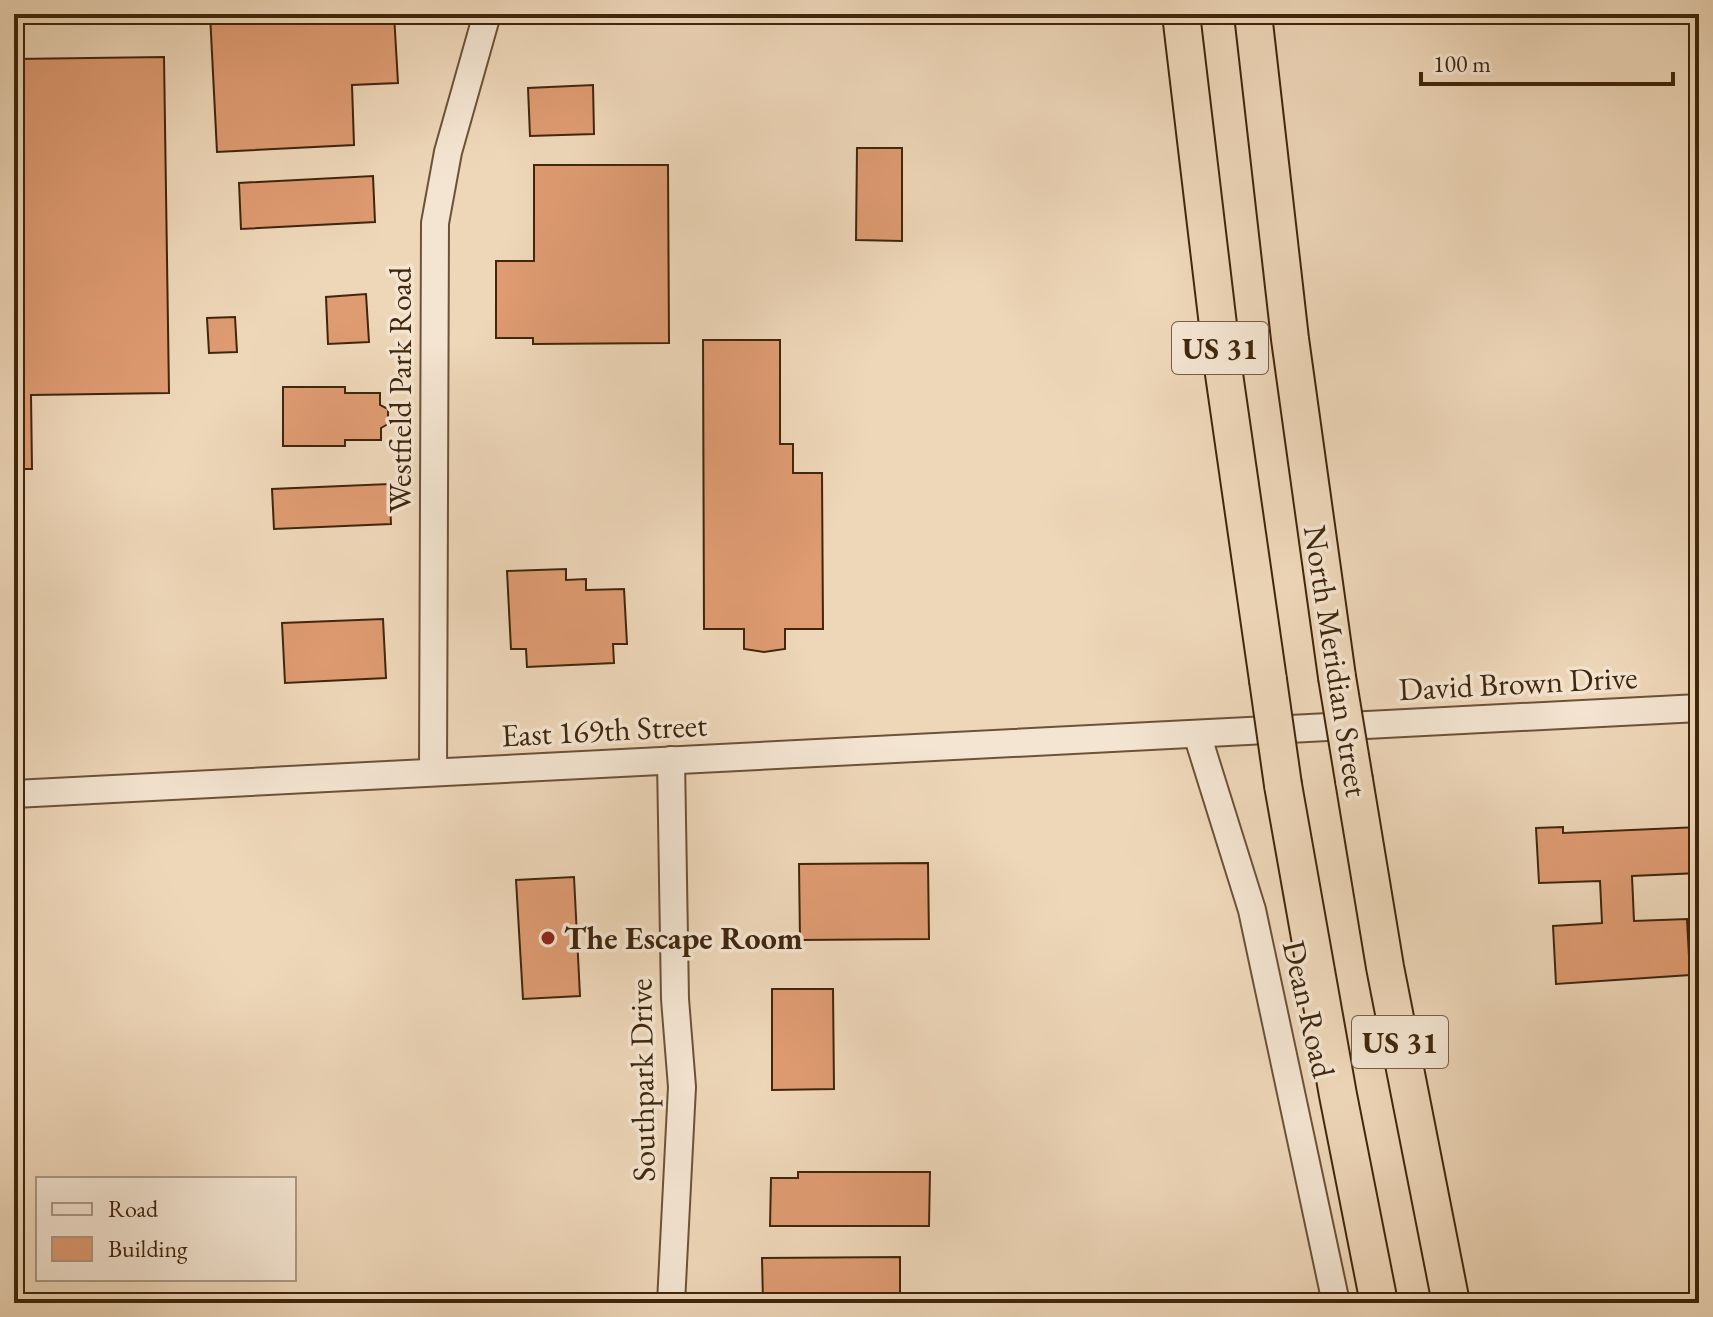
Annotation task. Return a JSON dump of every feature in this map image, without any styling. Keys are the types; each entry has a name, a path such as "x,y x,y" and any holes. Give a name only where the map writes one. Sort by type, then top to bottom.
{"highway":[{"name":"US 31","path":"1181,14 1223,367 1283,785 1338,1095 1379,1303"},
{"name":"North Meridian Street","path":"1253,14 1290,339 1337,677 1391,998 1451,1303"}],"street":[{"name":"Westfield Park Road","path":"433,772 435,223 448,152 487,14"},
{"name":"David Brown Drive","path":"1197,734 1699,708"},
{"name":"East 169th Street","path":"14,794 1197,734"},
{"name":"Dean Road","path":"1197,734 1252,910 1336,1303"},
{"name":"Southpark Drive","path":"671,760 675,999 682,1087 671,1303"}],"building":[{"path":"210,14 394,14 398,83 352,85 354,145 217,152"},
{"path":"164,57 169,393 31,395 32,469 14,469 14,59"},
{"path":"593,85 594,134 530,136 528,88"},
{"path":"857,148 902,148 902,241 856,240"},
{"path":"534,165 668,165 669,343 533,344 533,338 496,338 496,261 534,261"},
{"path":"373,176 375,222 241,229 239,183"},
{"path":"366,294 369,342 328,344 326,297"},
{"path":"235,317 237,352 209,353 207,318"},
{"path":"703,340 780,340 780,444 793,444 793,473 822,473 823,629 785,629 785,649 764,652 744,649 744,629 704,629"},
{"path":"283,387 345,387 345,393 380,393 380,405 388,409 388,424 381,428 381,440 345,440 345,446 283,446"},
{"path":"389,484 391,524 274,529 272,489"},
{"path":"566,569 566,580 586,579 586,590 624,589 627,644 613,644 614,663 527,667 526,649 511,649 507,571"},
{"path":"383,619 386,678 285,683 282,623"},
{"path":"1563,827 1563,833 1699,827 1699,873 1632,876 1634,921 1687,919 1690,975 1556,984 1553,926 1602,923 1600,881 1539,883 1536,828"},
{"path":"928,863 929,939 800,940 799,864"},
{"name":"The Escape Room","path":"574,877 580,996 523,999 516,880"},
{"path":"772,989 833,989 834,1089 772,1090"},
{"path":"798,1172 930,1172 929,1226 770,1226 771,1178 798,1178"},
{"path":"900,1257 900,1303 763,1303 762,1258"}],"place":[{"name":"The Escape Room","path":"548,938"}]}
